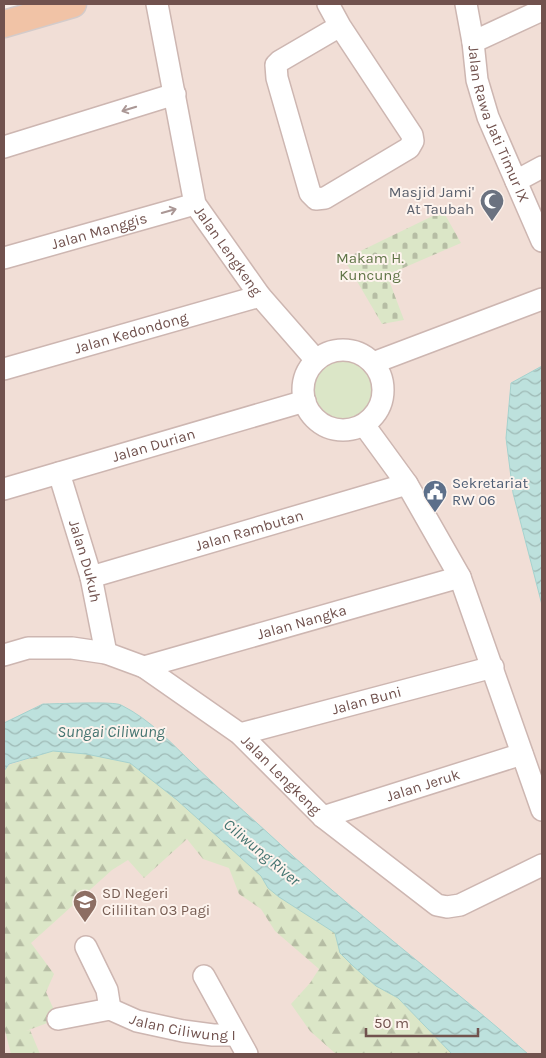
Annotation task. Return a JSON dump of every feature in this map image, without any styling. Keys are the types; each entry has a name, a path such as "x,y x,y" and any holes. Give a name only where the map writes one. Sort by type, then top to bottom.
{"main road":[{"path":"4,24 73,4"}],"street":[{"name":"Jalan Lengkeng","path":"157,4 196,204 260,296 316,360"},
{"path":"328,4 340,26 412,135 413,141 409,148 325,198 316,199 310,193 276,78 276,66 280,61 340,26"},
{"name":"Jalan Rawa Jati Timur IX","path":"466,4 477,80 488,117 542,239"},
{"path":"473,42 542,10"},
{"path":"4,147 175,94"},
{"path":"516,181 542,167"},
{"name":"Jalan Manggis","path":"4,258 196,204"},
{"name":"Jalan Kedondong","path":"4,369 260,296"},
{"path":"378,360 384,389 382,403 374,416 364,425 350,430 336,429 322,424 312,414 305,402 303,390 305,379 309,369 316,360 330,352 345,350 378,360 542,299"},
{"name":"Jalan Durian","path":"4,488 305,402"},
{"path":"364,425 408,484 460,576 542,810"},
{"name":"Jalan Dukuh","path":"59,473 91,577 106,653"},
{"name":"Jalan Rambutan","path":"91,577 408,484"},
{"name":"Jalan Nangka","path":"144,667 460,576"},
{"name":"Jalan Lengkeng","path":"4,655 28,648 72,648 106,653 144,667 240,734 323,818 437,905 447,907 460,905 542,865"},
{"name":"Jalan Buni","path":"240,734 493,667"},
{"name":"Jalan Jeruk","path":"323,818 522,754"},
{"name":"Jalan Ciliwung I","path":"86,947 107,990 110,1009"},
{"path":"204,976 235,1035"},
{"name":"Jalan Ciliwung I","path":"58,1019 110,1009 137,1021 183,1031 213,1035 235,1035 247,1054"}],"shaded area":[{"path":"38,4 542,4 542,1054 4,1054 4,13"}],"green space":[{"name":"Makam H. Kuncung","path":"443,211 461,243 387,275 404,320 382,324 344,259"},
{"path":"343,350 358,353 371,362 380,375 383,390 380,405 371,418 358,427 343,430 328,427 315,418 306,405 303,390 306,375 315,362 328,353"},
{"path":"53,751 86,754 130,763 177,800 261,876 268,888 335,933 340,953 376,986 398,998 452,1054 336,1054 310,1031 291,1004 310,983 319,969 275,931 261,909 239,894 229,868 203,859 187,839 144,878 128,860 112,870 31,943 54,974 46,992 58,1019 26,1031 30,1030 40,1054 11,1054 4,1027 4,771 9,765"}],"water":[{"path":"542,366 542,605 513,493 506,438 511,383"},
{"name":"Sungai Ciliwung","path":"43,704 116,704 142,718 160,732 294,857 528,1054 452,1054 398,998 376,986 340,953 335,933 268,888 261,876 177,800 130,763 86,754 53,751 9,764 4,771 4,723"}],"place":[{"name":"Masjid Jami' At Taubah","path":"492,222"},
{"name":"Sekretariat RW 06","path":"435,513"},
{"name":"SD Negeri Cililitan 03 Pagi","path":"85,923"}],"water label":[{"name":"Ciliwung River","path":"262,852"}]}
